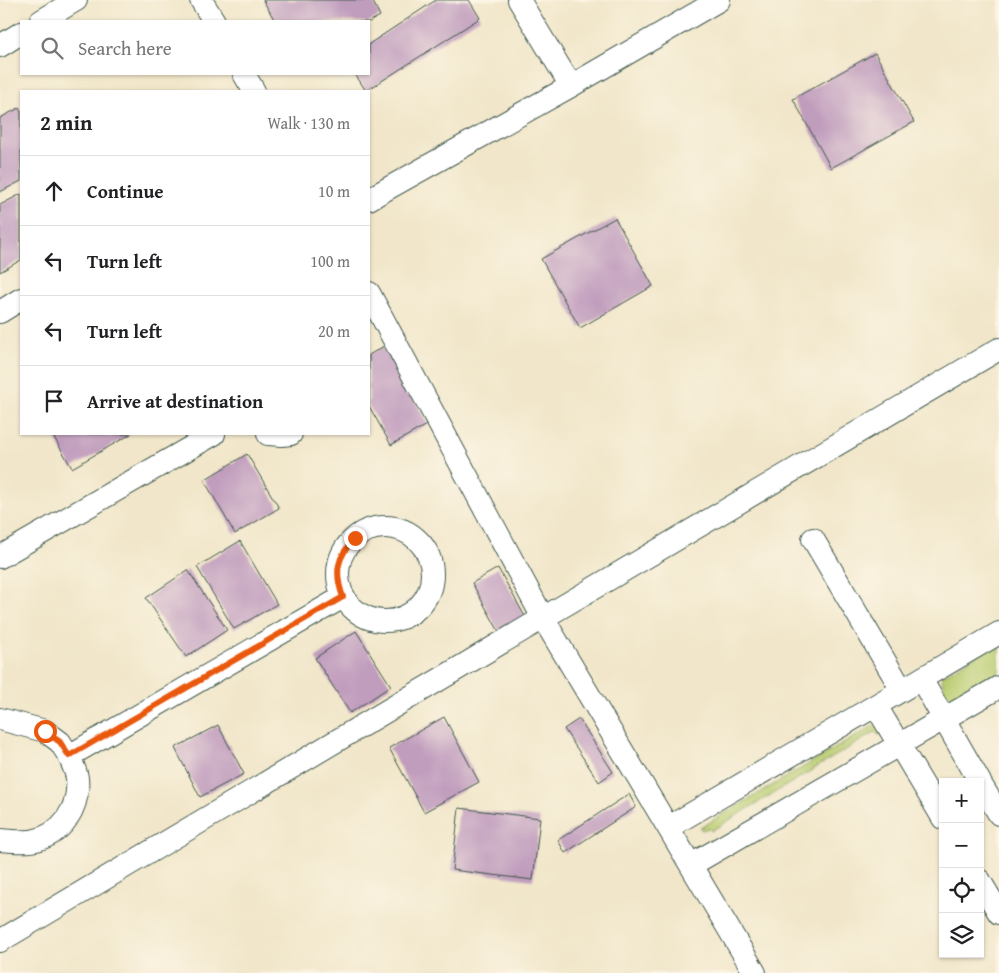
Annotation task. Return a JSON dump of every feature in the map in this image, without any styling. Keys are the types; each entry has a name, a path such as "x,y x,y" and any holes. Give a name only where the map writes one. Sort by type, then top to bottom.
{"street":[{"path":"43,20 76,0"},
{"path":"201,0 213,20"},
{"path":"519,0 571,86"},
{"path":"370,198 571,86 719,0"},
{"path":"0,46 20,34"},
{"path":"245,75 253,90"},
{"path":"370,295 543,618 755,973"},
{"path":"0,312 20,300"},
{"path":"0,941 999,349"},
{"path":"0,556 212,435"},
{"path":"379,527 392,527 403,530 422,544 428,554 432,577 430,588 426,599 418,609 408,616 390,621 371,620 360,615 350,607 343,597 339,584 338,571 340,559 346,547 366,531 379,527"},
{"path":"813,539 911,685 943,720 978,778"},
{"path":"69,756 343,597"},
{"path":"669,827 999,633"},
{"path":"691,865 999,687"},
{"path":"876,706 939,811"},
{"path":"0,719 45,731 60,742 69,756 77,777 77,795 73,811 64,825 48,835 32,841 0,840"},
{"path":"984,789 999,814"},
{"path":"984,888 999,913"}],"green space":[{"path":"999,642 999,672 954,699 944,692 942,676"},
{"path":"875,725 883,734 878,735 875,732 711,831 709,828 702,830 700,828"}],"building":[{"path":"263,0 372,0 380,16 370,21 274,20"},
{"path":"436,0 469,0 480,18 365,90 356,75 370,75 370,43"},
{"path":"875,53 914,122 831,168 793,99"},
{"path":"19,108 20,110 20,182 0,192 0,118"},
{"path":"20,195 20,261 0,272 0,205"},
{"path":"615,218 653,286 580,328 541,259"},
{"path":"384,346 428,424 391,445 370,408 370,354"},
{"path":"53,435 129,435 72,468"},
{"path":"247,454 279,508 235,534 204,480"},
{"path":"240,541 277,604 234,629 197,567"},
{"path":"498,568 528,622 502,637 472,583"},
{"path":"188,570 227,630 186,657 146,598"},
{"path":"356,631 391,686 350,713 315,658"},
{"path":"444,717 479,782 424,812 389,748"},
{"path":"579,719 613,772 599,782 564,729"},
{"path":"218,725 244,774 200,797 175,748"},
{"path":"629,794 636,807 565,853 558,840"},
{"path":"459,808 540,818 533,880 452,870"}],"route":[{"path":"45,731 60,742 69,756 343,597 339,584 338,571 340,559 346,547 355,538"}]}
